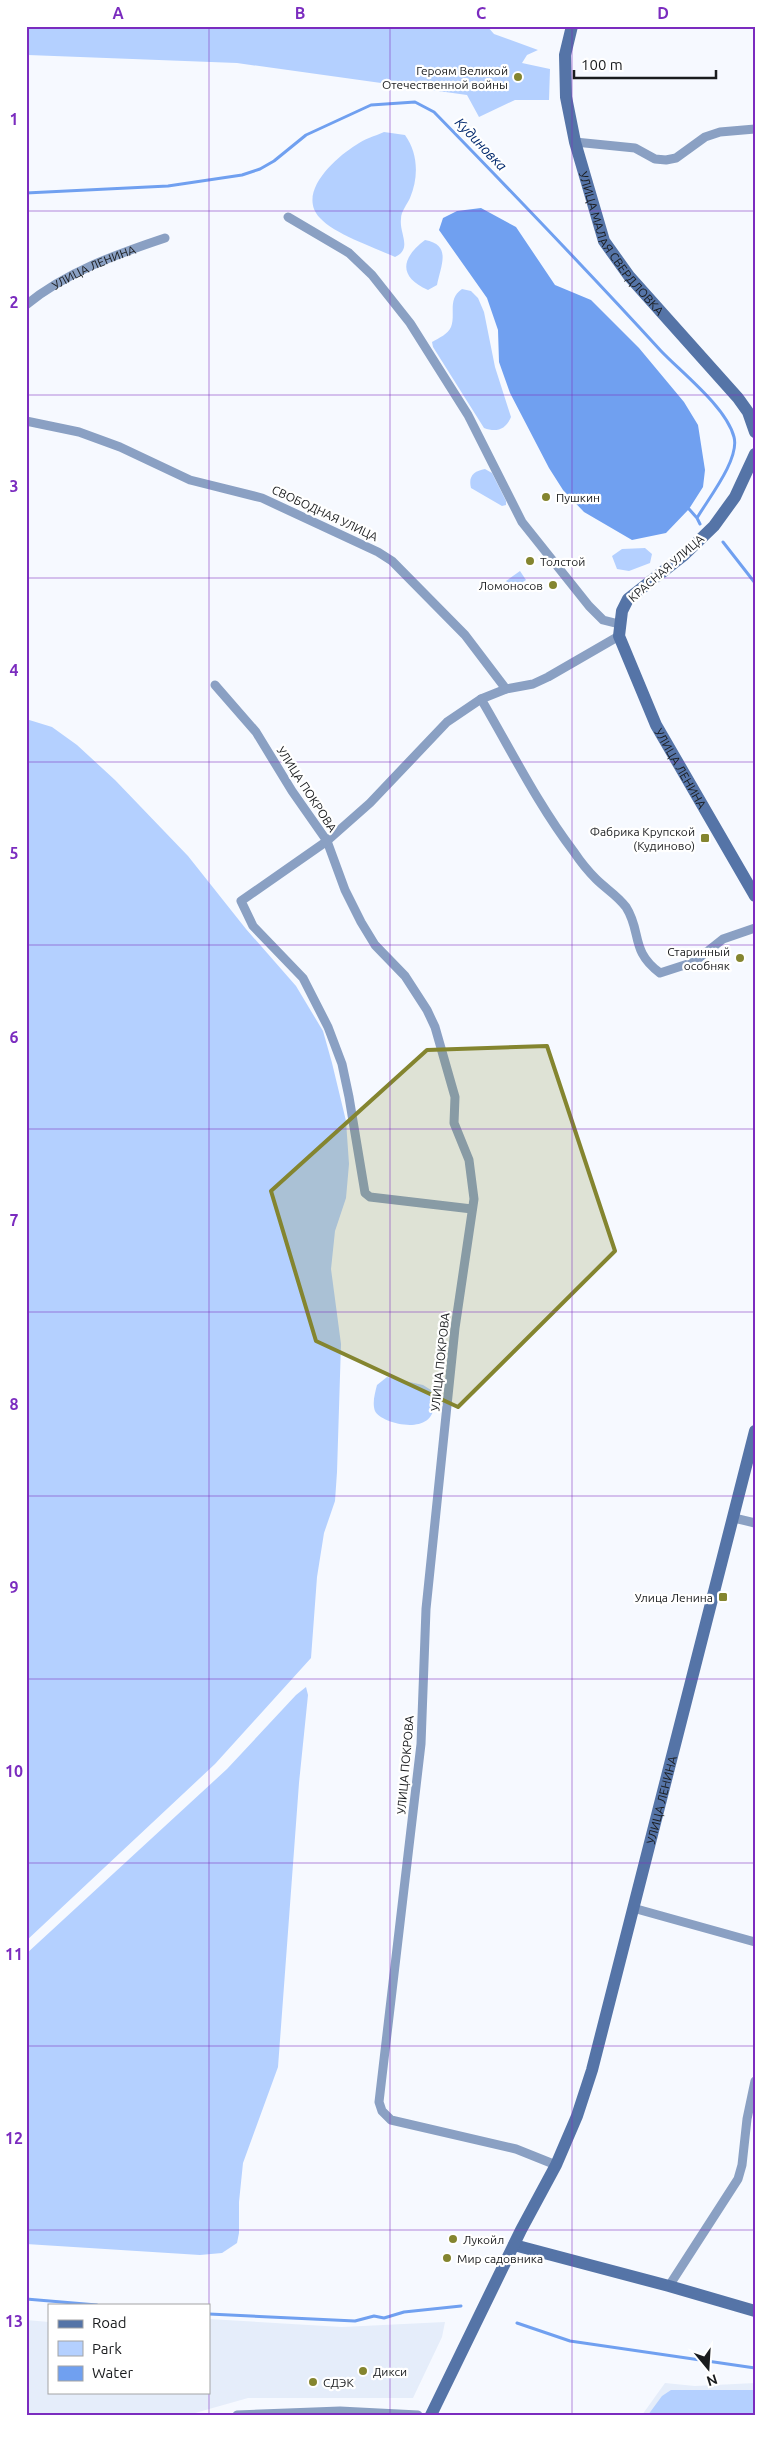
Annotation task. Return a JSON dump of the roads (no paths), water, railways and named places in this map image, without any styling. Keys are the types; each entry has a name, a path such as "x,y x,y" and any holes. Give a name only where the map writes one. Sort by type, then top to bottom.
{"main road":[{"name":"УЛИЦА МАЛАЯ СВЕРДЛОВКА","path":"572,26 565,55 564,78 576,142 596,219 604,241 613,255 738,398 748,412 754,429"},
{"name":"КРАСНАЯ УЛИЦА","path":"619,630 622,611 628,599 684,555 714,526 736,496 755,454"},
{"name":"УЛИЦА ЛЕНИНА","path":"619,630 656,726 755,896"},
{"name":"УЛИЦА ЛЕНИНА","path":"431,2415 514,2245 556,2165 577,2116 592,2070 755,1431"},
{"path":"514,2245 755,2311"}],"street":[{"path":"576,142 635,148 655,159 666,160 676,158 705,137 720,132 755,129"},
{"path":"288,216 348,253 372,275 410,323 468,415 522,522 589,606 603,620 619,630 548,677 533,684 506,689 481,699 447,722 370,802 327,841 241,901 253,926 303,978 328,1027 342,1064 365,1193 370,1197 472,1209"},
{"name":"УЛИЦА ЛЕНИНА","path":"26,305 44,290 84,269 165,238"},
{"name":"СВОБОДНАЯ УЛИЦА","path":"26,421 79,432 120,447 190,480 262,498 378,552 392,561 466,636 506,689"},
{"name":"УЛИЦА ПОКРОВА","path":"215,685 256,732 292,791 327,841 361,922 375,945 405,976 435,1027 455,1097 454,1123 469,1160 474,1199 455,1328 426,1609 421,1744 379,2102 382,2111 391,2120 516,2149 556,2165"},
{"path":"481,699 538,798 573,852 596,879 620,899 628,910 636,940 650,966 660,973 694,962 723,939 755,928"},
{"path":"734,1518 755,1522"},
{"path":"633,1908 755,1942"},
{"path":"669,2286 738,2179 742,2165 747,2119 755,2080"},
{"path":"237,2415 340,2411 418,2415"}],"water":[{"path":"481,208 516,227 555,285 591,300 639,348 684,402 698,425 705,470 703,487 689,509 666,533 632,540 584,512 563,490 549,468 510,393 499,362 498,330 487,298 439,230 443,218 457,211"}],"waterway":[{"name":"Кудиновка","path":"26,193 168,186 242,175 260,169 274,161 306,135 371,105 415,102 434,112 661,351 713,402 722,414 734,437 735,446 722,479 697,518 700,524"},
{"path":"689,509 697,518"},
{"name":"Кудиновка","path":"723,542 755,583"},
{"path":"26,2299 85,2304"},
{"path":"210,2314 355,2321 374,2316 384,2318 404,2312 461,2306"},
{"path":"517,2323 570,2341 755,2368"}],"place":[{"name":"Героям Великой Отечественной войны","path":"518,77"},
{"name":"Пушкин","path":"546,497"},
{"name":"Толстой","path":"530,561"},
{"name":"Ломоносов","path":"553,585"},
{"name":"Фабрика Крупской (Кудиново)","path":"705,838"},
{"name":"Старинный особняк","path":"740,958"},
{"name":"Улица Ленина","path":"723,1597"},
{"name":"Лукойл","path":"453,2239"},
{"name":"Мир садовника","path":"447,2258"},
{"name":"Дикси","path":"363,2371"},
{"name":"СДЭК","path":"313,2382"}]}
